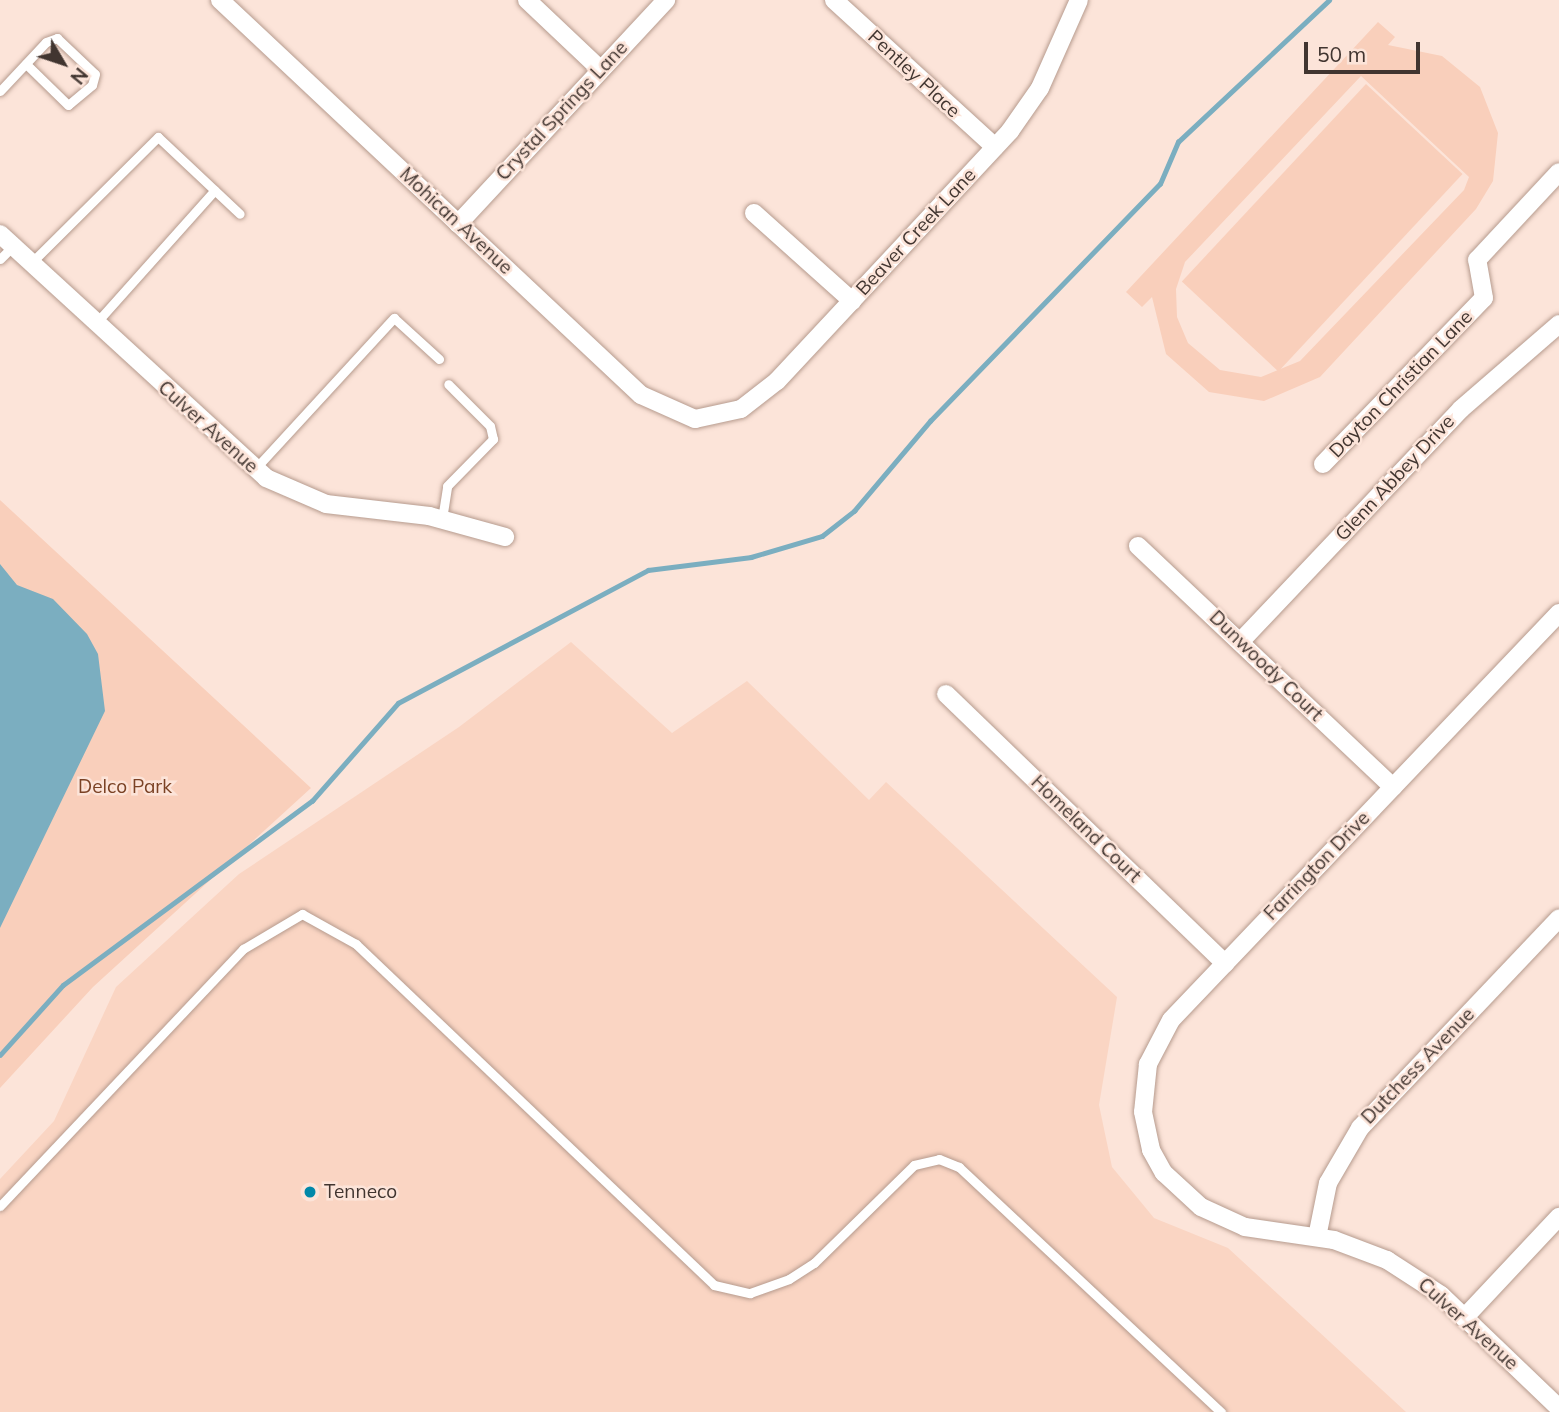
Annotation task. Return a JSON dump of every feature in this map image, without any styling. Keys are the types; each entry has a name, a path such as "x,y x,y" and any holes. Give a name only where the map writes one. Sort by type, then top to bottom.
{"street":[{"name":"Mohican Avenue","path":"220,0 641,395 681,417 704,419"},
{"path":"527,0 600,69"},
{"name":"Crystal Springs Lane","path":"458,223 666,0"},
{"name":"Pentley Place","path":"834,0 995,147"},
{"name":"Beaver Creek Lane","path":"704,419 756,399 852,301 995,147 1040,88 1079,0"},
{"name":"Dayton Christian Lane","path":"1323,464 1484,299 1476,260 1559,172"},
{"path":"754,213 852,301"},
{"name":"Culver Avenue","path":"6,240 254,470 326,504 442,519 505,537"},
{"name":"Glenn Abbey Drive","path":"1240,642 1461,409 1559,324"},
{"name":"Dunwoody Court","path":"1138,546 1393,787"},
{"name":"Farrington Drive","path":"1151,1150 1143,1112 1148,1063 1166,1027 1559,613"},
{"name":"Homeland Court","path":"946,694 1225,963"},
{"name":"Dutchess Avenue","path":"1317,1237 1334,1170 1360,1128 1559,918"},
{"name":"Culver Avenue","path":"1151,1150 1178,1190 1222,1219 1317,1237 1387,1260 1464,1318 1559,1408"},
{"path":"1464,1318 1559,1217"}],"lane":[{"path":"0,91 26,64 57,38 95,74 92,85 68,105 26,64"},
{"path":"31,263 158,137 240,214"},
{"path":"96,323 215,191"},
{"path":"0,259 6,240"},
{"path":"254,470 394,317 439,359"},
{"path":"442,519 447,486 493,439 490,426 448,384"},
{"path":"0,1206 243,949 302,914 356,944 714,1284 750,1293 789,1279 814,1264 914,1165 939,1159 959,1167 1221,1412"}],"shaded area":[{"path":"571,642 672,733 747,681 869,800 886,782 1117,997 1099,1105 1112,1167 1154,1218 1228,1248 1406,1412 0,1412 0,1179 54,1121 116,987 239,874 459,727"}],"green space":[{"path":"1378,22 1395,37 1388,45 1442,56 1480,87 1498,133 1493,181 1476,209 1320,377 1264,401 1209,392 1166,354 1152,297 1142,307 1126,292","holes":["1361,76 1469,177 1464,190 1300,361 1261,377 1220,370 1188,343 1177,317 1176,289 1185,262"]},
{"path":"1366,84 1463,174 1278,371 1182,281"},
{"name":"Delco Park","path":"0,500 311,788 93,987 0,1088"}],"water":[{"path":"0,564 17,585 53,599 87,634 98,654 105,711 0,928"}],"waterway":[{"path":"0,1055 63,985 312,801 398,703 648,570 751,557 822,536 854,511 930,421 1160,184 1178,142 1329,0"}],"place":[{"name":"Tenneco","path":"310,1192"}]}
